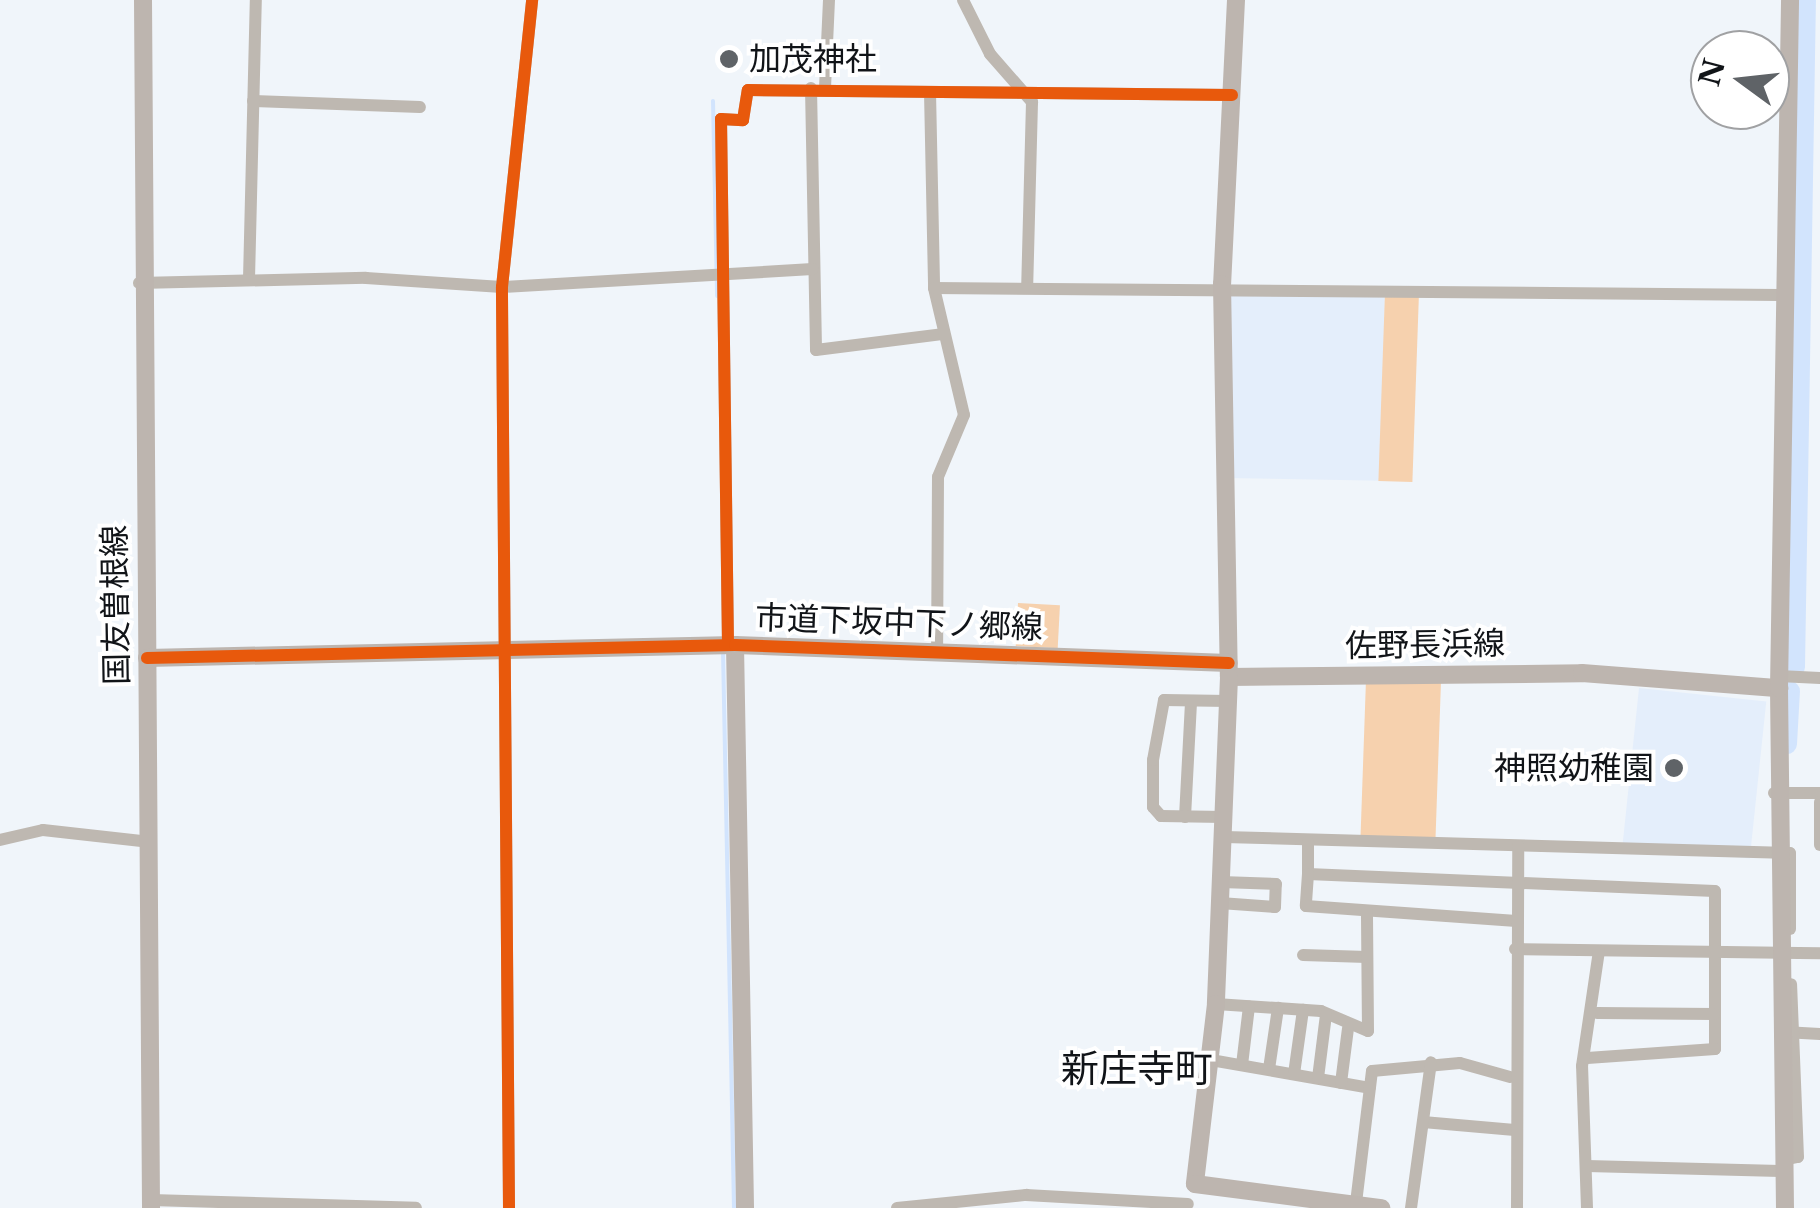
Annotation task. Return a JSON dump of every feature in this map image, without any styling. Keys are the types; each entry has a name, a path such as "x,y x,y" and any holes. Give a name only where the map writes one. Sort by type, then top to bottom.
{"street":[{"name":"国友曽根線","path":"143,0 139,283 148,658 151,1204"},
{"path":"248,279 256,0"},
{"path":"509,1208 501,650 502,286 532,0"},
{"path":"829,0 818,88 812,270 816,350 942,334"},
{"path":"963,0 990,54 1028,94 1027,287"},
{"path":"897,1208 1026,1195 1187,1206 1195,1184 1216,1004 1224,837 1229,670 1222,284 1236,0"},
{"path":"1785,1208 1782,853 1774,793 1790,0"},
{"path":"745,1208 726,645 721,120 743,120 748,90 1232,95"},
{"path":"930,92 934,288 964,415 938,477 937,650"},
{"path":"253,101 420,108"},
{"path":"139,283 248,279 502,286 812,270"},
{"path":"934,288 1222,284 1785,294"},
{"name":"市道下坂中下ノ郷線","path":"148,658 726,645 937,650 1229,670"},
{"name":"佐野長浜線","path":"1229,670 1582,673 1779,682"},
{"path":"1779,682 1820,678"},
{"path":"1224,817 1185,817 1152,807 1152,760 1156,707 1191,700 1228,701"},
{"path":"1185,817 1191,700"},
{"path":"1774,793 1820,793"},
{"path":"1820,802 1820,845"},
{"path":"0,840 43,830 150,842"},
{"path":"1224,837 1782,853"},
{"path":"1308,842 1306,906 1516,920"},
{"path":"1516,1208 1524,1147 1515,1130 1510,1077 1518,846"},
{"path":"1308,874 1516,887 1715,891 1714,1049 1587,1058"},
{"path":"1220,903 1274,907 1276,884 1222,882"},
{"path":"1216,1004 1303,1010 1326,1015 1348,1028 1368,1031 1367,911"},
{"path":"1515,949 1820,953"},
{"path":"1587,1208 1587,1058 1597,1013 1599,951"},
{"path":"1304,955 1367,957"},
{"path":"1242,1064 1250,1006"},
{"path":"1269,1070 1278,1008"},
{"path":"1294,1074 1303,1010"},
{"path":"1597,1013 1714,1014"},
{"path":"1318,1078 1326,1015"},
{"path":"1341,1082 1348,1028"},
{"path":"1785,1032 1820,1034"},
{"path":"1210,1060 1370,1088"},
{"path":"1356,1203 1372,1071 1430,1062 1510,1077"},
{"path":"1411,1208 1430,1062"},
{"path":"1423,1122 1515,1130"},
{"path":"1587,1166 1786,1162"},
{"path":"1195,1184 1381,1208"},
{"path":"151,1204 416,1208"}],"shaded area":[{"path":"1229,289 1385,292 1382,481 1226,478"},
{"path":"1385,292 1419,293 1412,482 1378,481"},
{"path":"1018,603 1060,605 1058,648 1016,646"},
{"path":"1366,678 1441,681 1435,839 1361,836"},
{"path":"1639,688 1766,701 1750,859 1622,845"}],"waterway":[{"path":"1795,667 1806,0"},
{"path":"713,101 717,296"},
{"path":"723,651 734,1208"},
{"path":"1787,744 1790,691"}],"cycle path":[{"path":"509,1208 502,287 532,0"},
{"path":"728,645 721,119 743,120 748,90 1232,95"},
{"path":"147,658 735,645 1229,663"}],"place":[{"name":"加茂神社","path":"729,59"},
{"name":"神照幼稚園","path":"1674,768"}],"district":[{"name":"新庄寺町","path":"1137,1069"}]}
